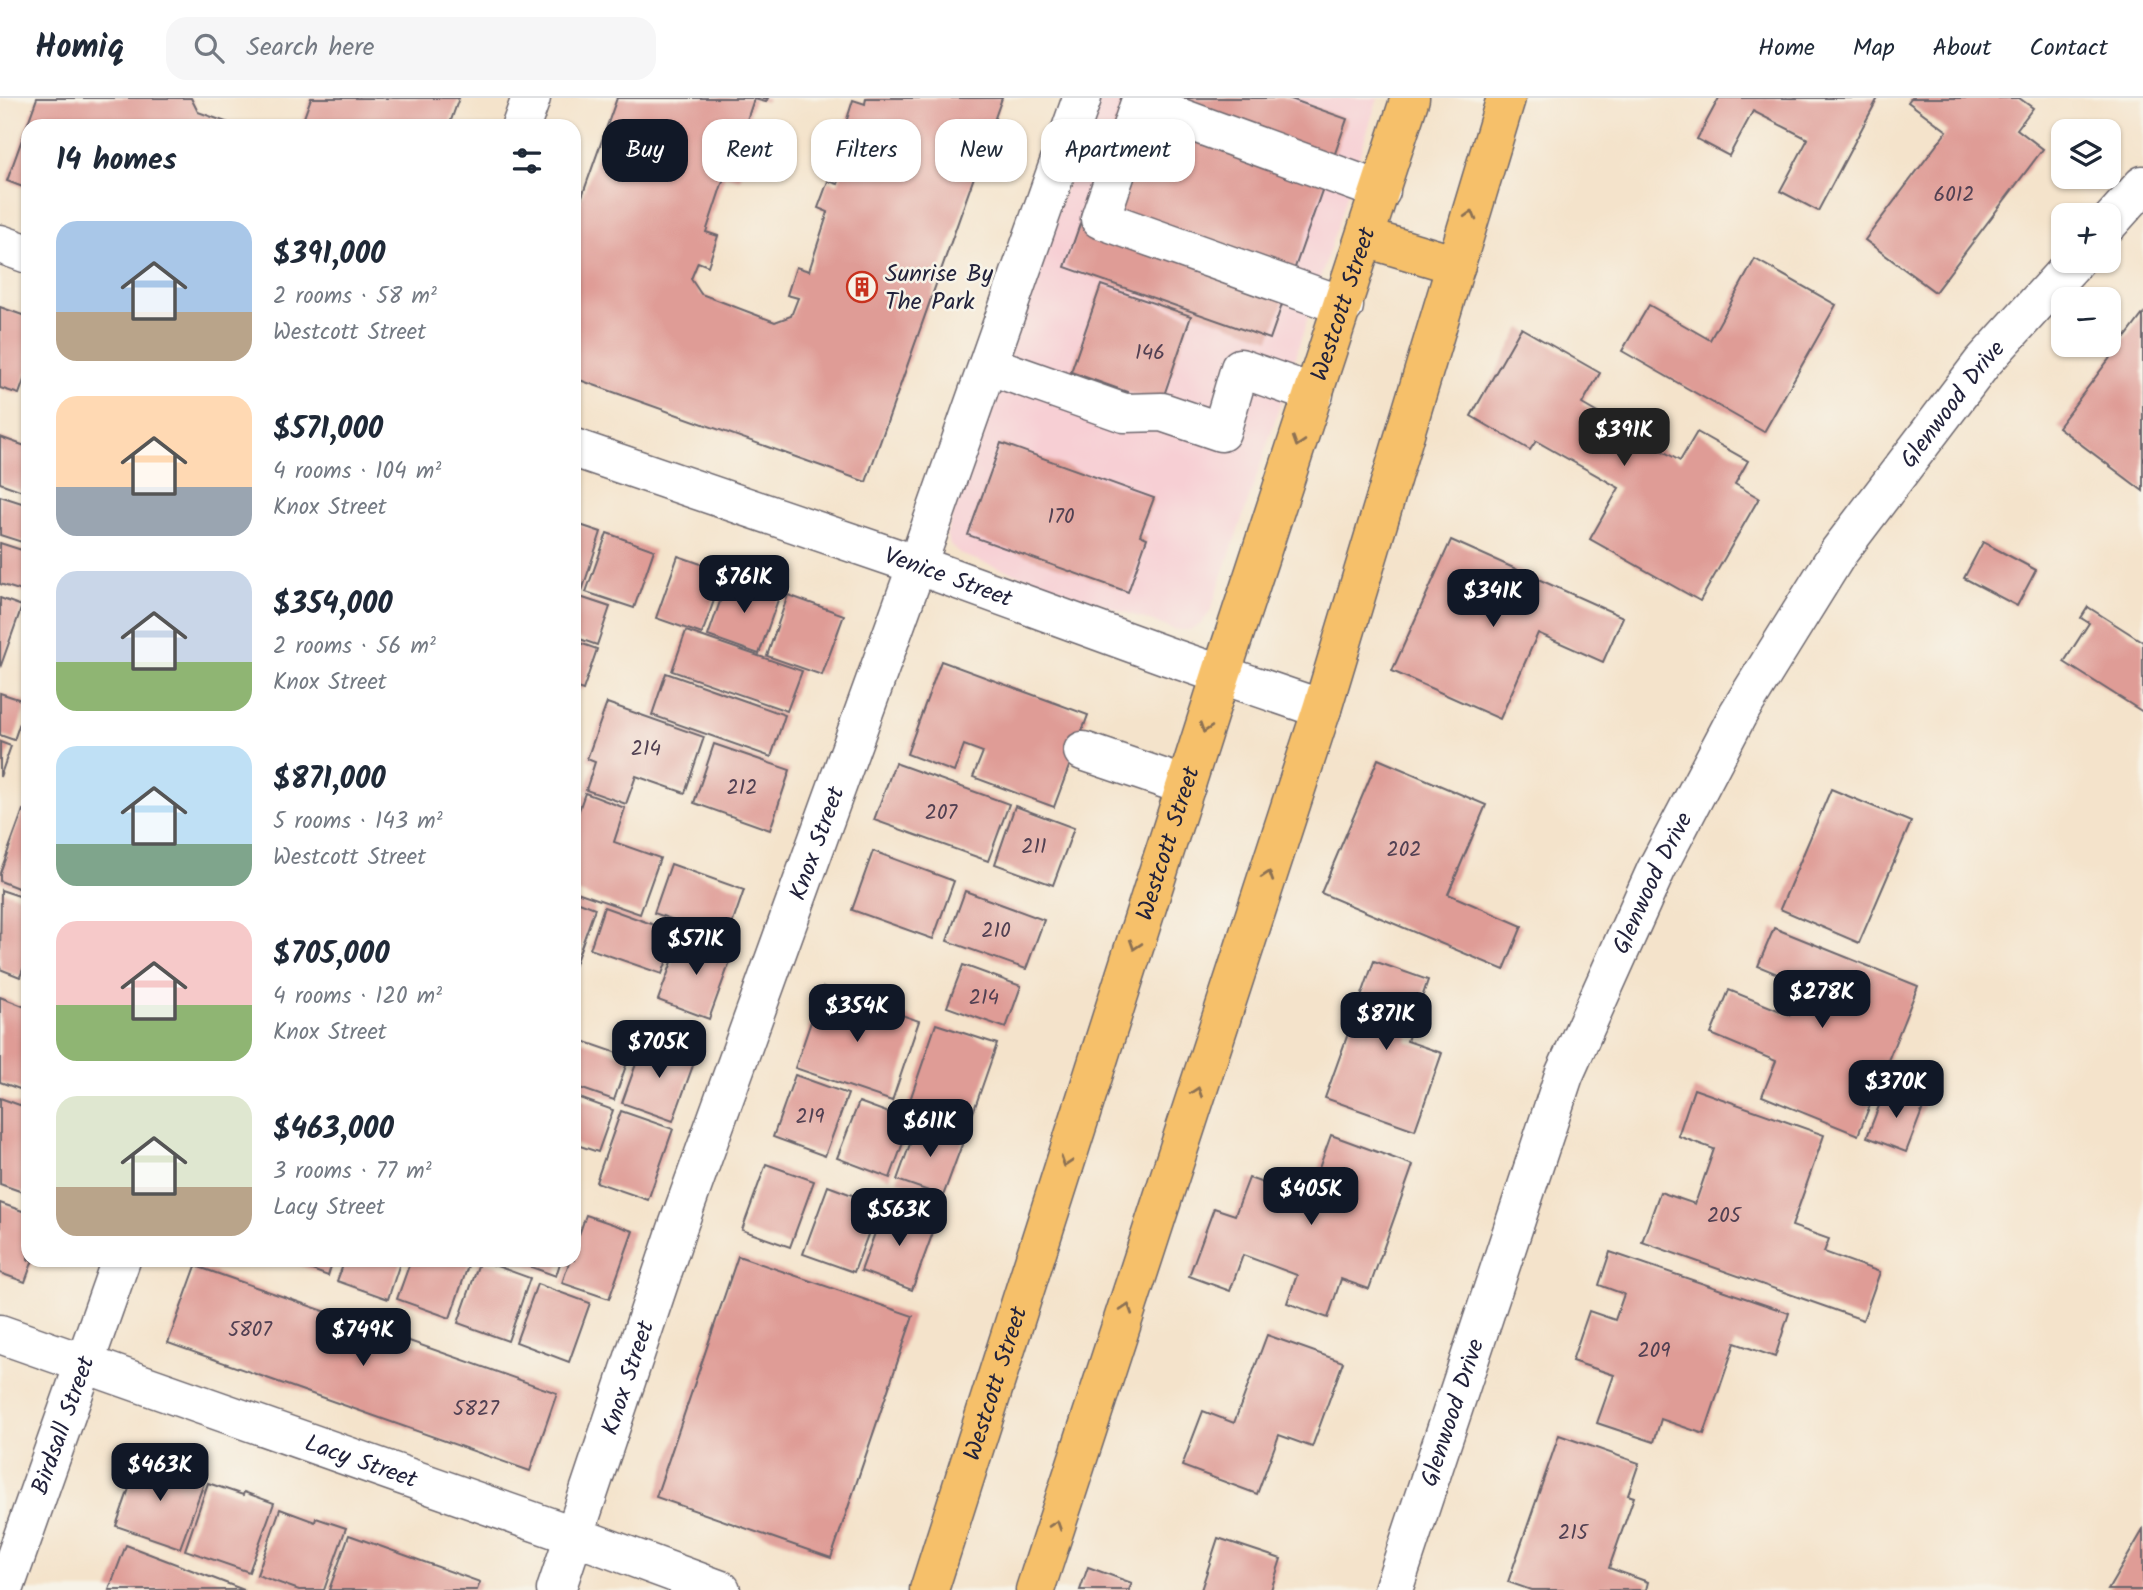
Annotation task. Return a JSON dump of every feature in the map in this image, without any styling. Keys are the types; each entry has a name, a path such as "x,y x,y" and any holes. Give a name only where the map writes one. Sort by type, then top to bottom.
{"main road":[{"name":"Westcott Street","path":"929,1590 1410,98"},
{"path":"1035,1590 1322,709 1506,98"},
{"path":"1366,238 1456,265"}],"street":[{"path":"524,119 531,98"},
{"name":"Knox Street","path":"556,1590 678,1226 917,565 1082,98"},
{"path":"1344,306 1100,219 1140,103 1381,191"},
{"path":"2121,210 2143,185"},
{"path":"0,244 21,252"},
{"name":"Glenwood Drive","path":"1393,1590 1564,1075 1656,870 1738,714 1838,553 1983,362 2064,273"},
{"path":"988,365 1124,413 1161,412 1221,432 1240,368 1314,394"},
{"name":"Venice Street","path":"581,449 1322,709"},
{"path":"1083,751 1186,786"},
{"name":"Birdsall Street","path":"4,1590 118,1267"},
{"name":"Lacy Street","path":"0,1334 721,1590"}],"shaded area":[{"path":"1096,98 1378,98 1263,458 1210,612 1201,624 1191,630 1176,630 962,555 951,546 946,535 1067,182 1195,182 1195,119 1089,119"}],"building":[{"path":"37,98 191,98 198,112 218,119 29,119"},
{"path":"311,98 459,98 452,119 304,119"},
{"name":"Sunrise By The Park","path":"617,98 768,98 766,102 754,99 747,119 702,119 702,182 723,182 706,232 718,236 708,266 698,262 691,279 701,294 775,322 791,316 798,298 787,295 796,267 809,271 828,212 818,208 828,182 921,182 921,119 847,119 853,100 865,104 866,98 1002,98 995,119 935,119 935,182 972,182 866,482 581,380 581,199 602,140 602,182 688,182 688,119 610,119"},
{"path":"1124,98 1288,98 1347,119 1270,339 1065,267 1095,182 1195,182 1195,119 1117,119"},
{"path":"1719,98 1878,98 1818,211 1780,191 1808,139 1753,111 1729,156 1697,139"},
{"path":"1911,98 2019,98 2033,108 2017,129 2043,149 1935,292 1865,240 1947,131 1908,102"},
{"path":"21,142 21,186 7,181"},
{"path":"1755,259 1836,305 1764,432 1622,351 1649,305 1710,340"},
{"path":"1101,285 1191,316 1161,404 1071,372"},
{"path":"0,307 21,314 21,388 19,394 0,388"},
{"path":"2143,314 2143,491 2058,427 2111,357 2121,357 2121,343"},
{"path":"1521,328 1600,373 1582,404 1680,461 1697,432 1748,461 1735,484 1759,498 1700,601 1590,539 1619,488 1536,441 1530,450 1471,416"},
{"path":"0,437 21,444 21,490 0,483"},
{"path":"1001,443 1154,498 1140,535 1147,538 1128,592 968,535"},
{"path":"0,496 21,503 21,542 0,535"},
{"path":"581,525 601,532 581,591"},
{"path":"607,533 654,550 634,608 586,592"},
{"path":"1451,540 1623,617 1603,662 1538,633 1500,719 1392,671"},
{"path":"1983,542 2036,570 2017,606 1964,578"},
{"path":"0,543 21,550 21,591 0,584"},
{"path":"678,556 724,572 702,634 656,618"},
{"path":"729,576 780,594 759,654 708,636"},
{"path":"788,595 844,615 822,675 767,656"},
{"path":"581,597 610,607 597,645 581,639"},
{"path":"0,598 21,606 21,609 0,668"},
{"path":"2088,607 2143,642 2143,712 2064,662 2089,623 2081,618"},
{"path":"686,631 802,671 787,711 672,671"},
{"path":"581,643 597,649 583,690 581,689"},
{"path":"941,661 1088,715 1054,807 973,777 983,752 964,745 954,772 907,754"},
{"path":"666,673 785,715 771,757 652,715"},
{"path":"0,693 21,700 21,720 14,740 0,735"},
{"path":"607,703 704,737 685,793 636,776 626,804 586,790 595,762 587,759"},
{"path":"0,742 11,746 0,777"},
{"path":"714,744 790,770 770,830 694,803"},
{"path":"1378,759 1486,805 1448,894 1522,926 1504,970 1321,893"},
{"path":"895,763 1009,804 988,861 874,820"},
{"path":"1831,789 1911,822 1859,943 1780,909"},
{"path":"585,793 625,808 614,842 660,858 640,914 581,893 581,805"},
{"path":"1015,806 1074,828 1053,885 995,864"},
{"path":"21,815 21,889 0,881 0,873"},
{"path":"873,851 954,881 933,939 852,910"},
{"path":"671,864 744,890 727,939 654,913"},
{"path":"1,890 21,897 21,974 20,977 0,969"},
{"path":"965,891 1044,920 1026,969 947,941"},
{"path":"581,903 595,908 581,947"},
{"path":"604,907 677,933 662,974 590,949"},
{"path":"1774,928 1918,986 1858,1135 1762,1096 1776,1061 1711,1034 1729,990 1790,1015 1802,984 1758,966"},
{"path":"682,935 733,953 709,1019 658,1000"},
{"path":"1374,961 1428,980 1407,1041 1442,1053 1415,1130 1325,1098"},
{"path":"963,965 1021,986 1006,1028 947,1007"},
{"path":"823,987 919,1021 892,1101 795,1068"},
{"path":"0,997 21,1005 21,1090 0,1082"},
{"path":"936,1024 997,1044 967,1130 907,1109"},
{"path":"645,1039 696,1057 673,1121 622,1103"},
{"path":"581,1040 629,1057 614,1100 581,1088"},
{"path":"795,1075 848,1094 825,1156 773,1137"},
{"path":"1886,1088 1925,1103 1906,1152 1867,1137"},
{"path":"1694,1089 1824,1135 1792,1226 1829,1239 1824,1252 1880,1272 1863,1320 1642,1242 1660,1192 1695,1204 1714,1149 1678,1136"},
{"path":"0,1098 21,1106 21,1192 0,1184"},
{"path":"581,1099 613,1110 598,1152 581,1146"},
{"path":"859,1102 911,1121 890,1178 837,1158"},
{"path":"621,1111 673,1129 648,1200 596,1182"},
{"path":"918,1122 964,1139 943,1196 897,1180"},
{"path":"1331,1135 1413,1165 1369,1289 1341,1279 1328,1318 1287,1303 1297,1275 1243,1255 1230,1291 1189,1276 1214,1208 1235,1215 1249,1178 1308,1199"},
{"path":"766,1164 814,1181 790,1247 742,1230"},
{"path":"828,1186 879,1205 854,1272 803,1254"},
{"path":"0,1203 21,1210 21,1267 30,1267 25,1282 0,1273"},
{"path":"885,1206 936,1224 912,1290 861,1271"},
{"path":"586,1215 633,1231 609,1299 562,1283 568,1267 581,1267 581,1229"},
{"path":"1610,1252 1789,1313 1775,1357 1735,1343 1704,1434 1661,1419 1654,1442 1597,1423 1614,1375 1572,1361 1589,1311 1615,1320 1624,1294 1599,1285"},
{"path":"738,1256 913,1316 831,1558 656,1497"},
{"path":"196,1267 199,1267 557,1393 530,1471 168,1343"},
{"path":"304,1267 331,1267 328,1276"},
{"path":"342,1267 399,1267 388,1299 337,1281"},
{"path":"408,1267 468,1267 450,1318 397,1299"},
{"path":"478,1267 499,1267 530,1278 508,1341 458,1323"},
{"path":"531,1267 559,1267 556,1276"},
{"path":"537,1284 590,1303 569,1362 516,1342"},
{"path":"1267,1335 1343,1362 1312,1447 1279,1435 1257,1494 1182,1466 1203,1411 1234,1423"},
{"path":"1559,1435 1639,1463 1628,1495 1634,1497 1609,1568 1648,1582 1646,1590 1531,1590 1508,1582"},
{"path":"140,1457 204,1483 180,1548 116,1526"},
{"path":"208,1483 274,1503 249,1572 185,1550"},
{"path":"280,1509 315,1522 316,1518 346,1528 324,1590 299,1590 257,1575"},
{"path":"2143,1530 2143,1590 2108,1590"},
{"path":"349,1535 480,1582 477,1590 329,1590"},
{"path":"1218,1538 1281,1559 1271,1590 1201,1590"},
{"path":"126,1545 244,1590 109,1590"},
{"path":"1088,1567 1132,1583 1129,1590 1080,1590"}],"place":[{"name":"Sunrise By The Park","path":"862,287"}]}
